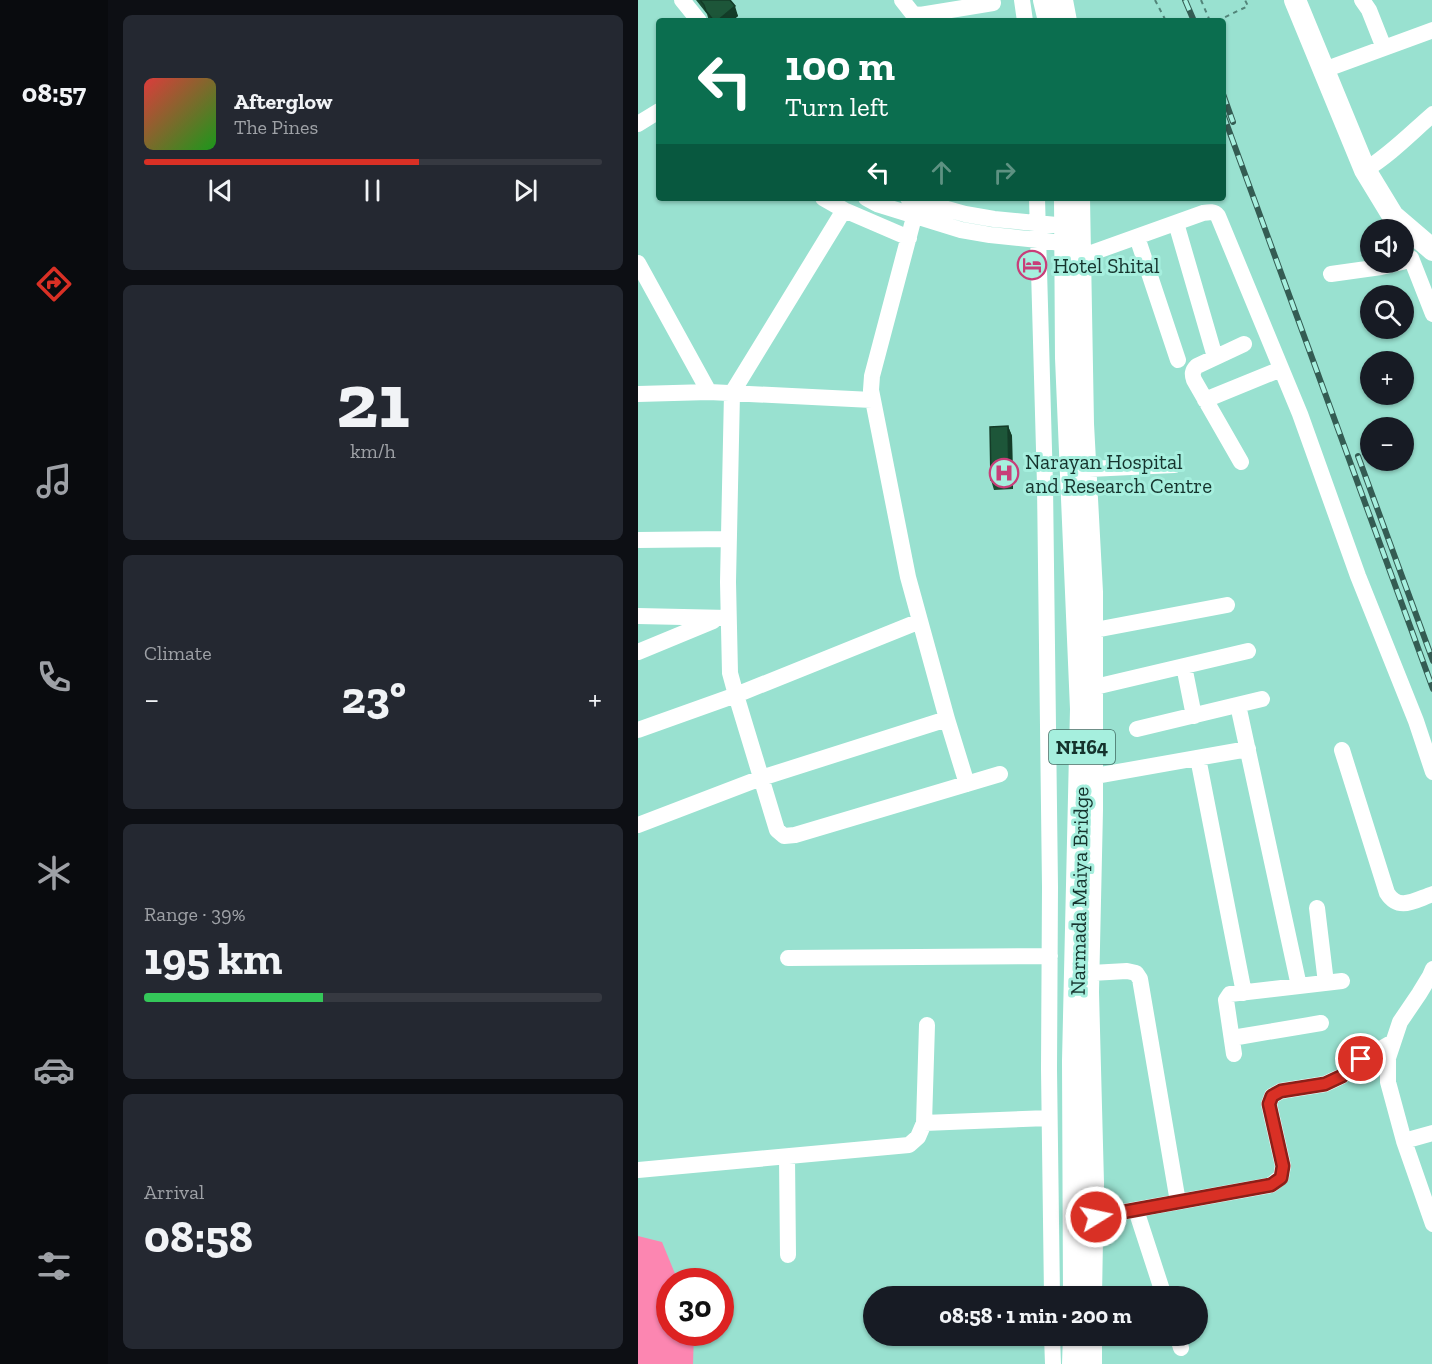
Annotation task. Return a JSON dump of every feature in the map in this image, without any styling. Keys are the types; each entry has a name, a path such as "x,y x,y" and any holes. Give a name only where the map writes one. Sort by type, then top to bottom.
{"highway":[{"path":"1033,0 1036,18"},
{"path":"1046,0 1049,18"},
{"name":"NH64","path":"1055,201 1056,463 1068,683 1061,1286"},
{"name":"Narmada Maiya Bridge","path":"1067,201 1068,358 1083,709 1075,1060 1076,1286"},
{"path":"1061,1346 1061,1364"},
{"path":"1075,1364 1076,1346"}],"main road":[{"path":"1295,0 1365,170 1416,256"}],"street":[{"path":"671,0 685,18"},
{"path":"682,0 697,18"},
{"path":"902,0 913,14 920,15 994,3"},
{"path":"1022,0 1025,18"},
{"path":"1065,0 1068,18"},
{"path":"1362,0 1369,10 1384,48"},
{"path":"1324,70 1433,30"},
{"path":"638,124 656,113"},
{"path":"1365,170 1377,163 1433,114"},
{"path":"828,201 909,238"},
{"path":"872,201 877,204 913,205 994,219 1083,227"},
{"path":"1037,201 1045,484 1052,1286"},
{"name":"NH64","path":"1082,201 1086,424 1095,592 1095,776 1091,973 1096,1217 1094,1286"},
{"path":"913,205 909,238 872,376 871,390 908,577 967,784"},
{"path":"913,205 961,230 1038,240 1083,251 1137,237 1208,212 1215,213 1300,414 1358,576 1416,721 1433,772"},
{"path":"844,210 732,393 729,538 724,618 730,673 736,695 777,830 784,836 795,835 1000,774"},
{"path":"1176,223 1215,357"},
{"path":"1137,237 1178,360"},
{"path":"1331,274 1381,267 1416,256 1433,314"},
{"path":"638,263 709,392"},
{"path":"1241,462 1192,374 1197,366 1244,344"},
{"path":"1205,400 1281,369"},
{"path":"638,394 709,392 872,400"},
{"path":"1089,469 1174,465"},
{"path":"638,540 729,538"},
{"path":"1095,630 1227,605"},
{"path":"638,616 724,618"},
{"path":"638,652 724,618"},
{"path":"638,730 736,695 920,621"},
{"path":"1095,687 1248,651"},
{"path":"1184,666 1194,716"},
{"path":"1137,729 1262,699"},
{"path":"1238,705 1299,986"},
{"path":"638,825 761,778 947,719"},
{"path":"1095,776 1248,749"},
{"path":"1342,750 1384,885 1392,900 1404,904 1433,894"},
{"path":"1198,758 1244,993"},
{"path":"1317,908 1334,982 1230,994 1226,1000 1233,1046 1321,1023"},
{"path":"788,958 1050,956"},
{"path":"1433,969 1400,1022 1388,1058 1388,1082 1404,1142 1433,1224"},
{"path":"1091,973 1127,971 1136,973 1140,979 1178,1202"},
{"path":"638,1170 909,1146 918,1137 924,1123 927,1025"},
{"path":"1096,1217 1271,1185 1281,1178 1283,1166 1269,1104 1272,1096 1281,1091 1325,1084 1342,1076 1361,1059 1393,1042"},
{"path":"924,1123 1049,1118"},
{"path":"1404,1142 1433,1133"},
{"path":"787,1157 788,1255"},
{"path":"1136,1210 1161,1286"},
{"path":"1052,1346 1053,1364"},
{"path":"1094,1346 1094,1364"}],"path":[{"path":"1155,0 1164,18"},
{"path":"1201,0 1209,18"},
{"path":"1223,18 1248,6 1245,0"}],"shaded area":[{"path":"638,1236 662,1242 673,1268 656,1268 656,1346 694,1346 693,1364 638,1364"}],"building":[{"path":"700,0 730,0 735,6 721,18 712,18"},
{"path":"1008,426 1009,480 991,480 990,427"}],"railway":[{"path":"1185,0 1193,18"},
{"path":"1226,102 1233,122"},
{"path":"1226,122 1433,689"},
{"path":"1358,456 1433,661"}],"place":[{"name":"Hotel Shital","path":"1032,265"},
{"name":"Narayan Hospital and Research Centre","path":"1004,473"}],"route":[{"path":"1096,1217 1271,1185 1281,1178 1283,1166 1269,1104 1272,1096 1281,1091 1325,1084 1342,1076 1361,1059"}]}
